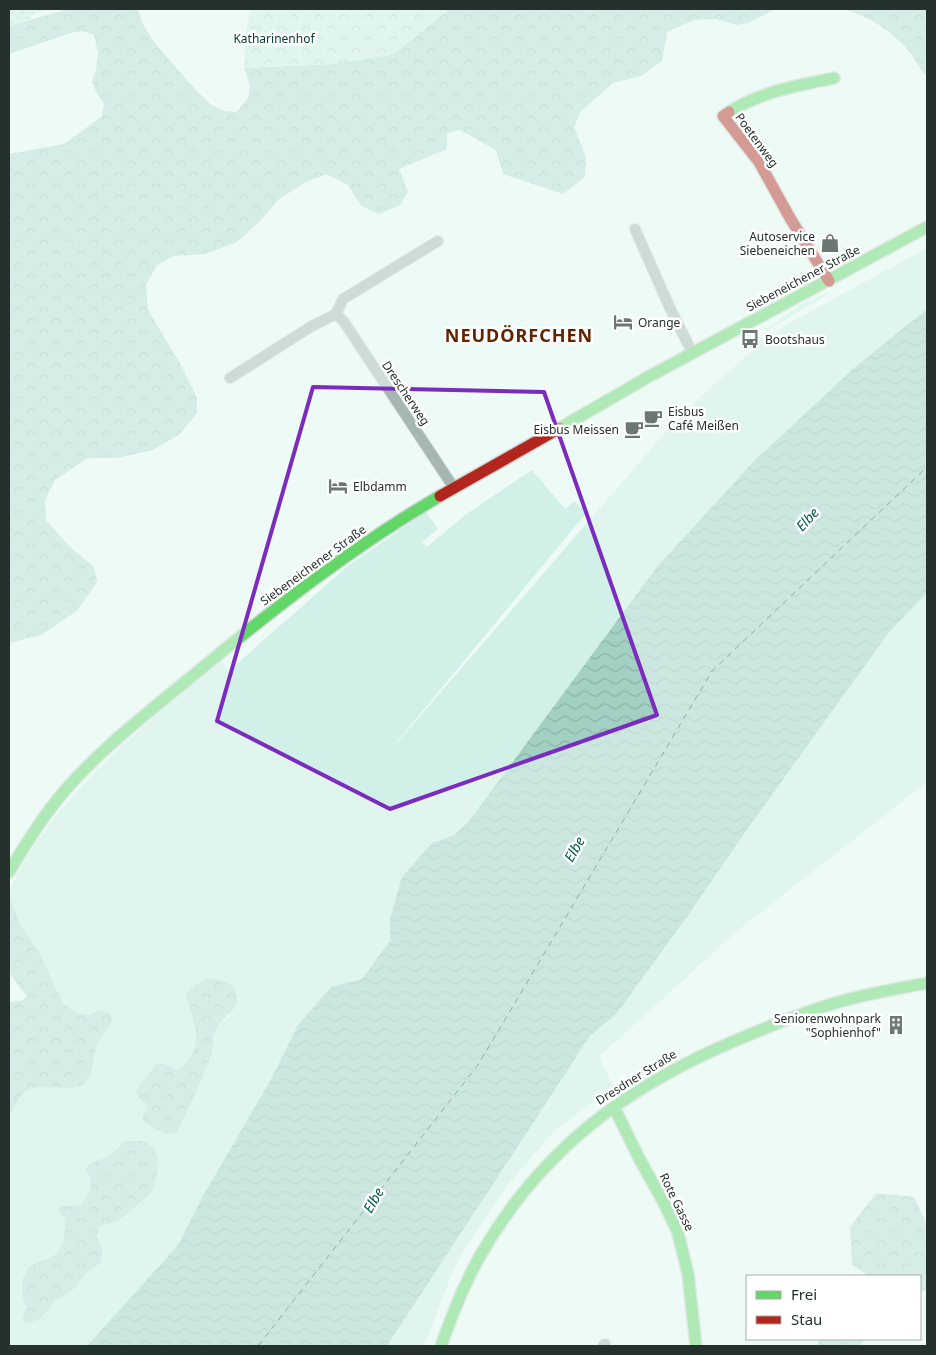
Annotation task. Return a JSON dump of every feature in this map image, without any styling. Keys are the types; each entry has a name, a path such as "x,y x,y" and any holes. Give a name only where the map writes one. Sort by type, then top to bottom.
{"main road":[{"name":"Poetenweg","path":"829,281 790,218 759,162 724,116 738,106 782,89 834,78"},
{"name":"Siebeneichener Straße","path":"9,872 27,841 67,788 124,733 223,650 310,583 390,525 692,352 829,281 927,227"},
{"name":"Dresdner Straße","path":"441,1346 464,1287 480,1256 506,1218 549,1164 585,1128 614,1106 660,1077 697,1057 756,1032 833,1003 927,983"},
{"name":"Rote Gasse","path":"614,1106 631,1143 678,1232 690,1294 696,1346"}],"street":[{"path":"635,229 669,306 692,352"},
{"path":"230,378 312,326 336,314 342,299 438,241"},
{"name":"Drescherweg","path":"336,314 344,322 454,488"}],"highlighted area":[{"path":"313,387 544,392 657,715 390,809 217,721"}],"green space":[{"path":"9,9 50,9 33,14 30,19 9,26"},
{"path":"68,9 138,9 142,23 157,46 194,88 211,105 224,111 236,112 246,101 249,92 249,81 244,68 333,64 448,9 776,9 748,23 737,25 716,19 694,20 667,32 662,61 641,76 613,83 580,112 574,127 586,157 585,177 563,194 503,174 496,150 460,130 447,133 447,149 399,169 408,192 400,205 379,214 361,206 348,185 326,174 304,183 278,200 260,221 237,242 205,254 174,256 157,265 146,285 148,310 182,367 197,398 197,413 180,434 153,450 117,458 88,458 55,480 45,500 46,520 70,547 94,567 97,582 77,611 41,635 9,643 9,154 64,144 102,116 104,104 96,92 92,81 96,70 98,53 94,35 82,31 71,33 9,54 9,26"},
{"name":"Katharinenhof","path":"251,9 448,9 448,11 392,55 333,64 244,68 245,34"},
{"path":"843,9 927,9 927,76 897,38 863,16"},
{"path":"927,248 927,309 855,367 751,464 656,568 469,821 454,835 431,843 390,919 390,941 362,979 331,987 298,1025 271,1079 204,1194 178,1245 87,1346 9,1346 9,1116 17,1103 31,1089 51,1086 77,1088 89,1077 93,1069 96,1048 104,1032 100,1010 89,1015 77,1013 63,1003 38,950 20,924 9,895 9,891 23,862 48,825 93,774 142,727 221,662 230,670 349,565 426,512 438,529 422,542 427,547 465,515 532,470 565,509 574,501 587,512 377,766 663,435 701,396 769,336 800,317","holes":["190,990 231,1014 217,1027 212,1038 212,1050 207,1067 177,1133 143,1115 167,1065 178,1071 193,1053 196,1035 185,994","125,1141 141,1202 117,1222 99,1228 97,1237 103,1251 101,1263 85,1274 74,1288 55,1302 40,1319 22,1319 26,1307 22,1296 37,1262 49,1259 59,1251 64,1237 65,1221 58,1210 60,1206 81,1205 91,1190 91,1179 97,1160 108,1157"]},
{"path":"827,292 829,294 766,331 765,329 802,303 808,300 809,302"},
{"path":"927,593 927,782 737,931 599,1057 616,1092 590,1104 554,1131 503,1191 454,1269 424,1346 387,1346 590,1036 617,1013 889,632"},
{"path":"9,895 20,924 38,950 63,1003 77,1013 89,1015 100,1010 110,1013 113,1020 97,1045 92,1069 86,1082 68,1088 37,1087 30,1089 21,1097 9,1116 9,1002 21,1001 28,996 9,972"},
{"path":"205,978 231,984 236,991 237,1003 235,1008 216,1029 209,1061 177,1133 166,1134 143,1122 143,1115 147,1106 135,1092 157,1063 178,1070 193,1053 196,1035 185,994"},
{"path":"125,1141 144,1141 154,1148 158,1158 157,1176 152,1191 117,1222 99,1228 97,1237 103,1251 101,1263 85,1274 74,1289 55,1302 40,1319 26,1324 22,1319 26,1307 22,1296 22,1280 29,1267 37,1262 49,1259 59,1251 64,1237 65,1221 58,1210 60,1206 81,1205 91,1187 85,1168 97,1160 108,1157"},
{"path":"876,1193 914,1197 927,1225 927,1289 921,1293 921,1275 867,1275 852,1265 850,1227"},
{"path":"819,1340 864,1340 861,1346 817,1346"}],"water":[{"name":"Elbe","path":"927,309 927,593 889,632 617,1013 590,1036 387,1346 87,1346 178,1245 204,1194 271,1079 298,1025 331,987 362,979 390,941 390,919 402,877 432,843 454,835 469,821 656,568 751,464 855,367"}],"ferry route":[{"path":"258,1346 478,1065 712,671 927,467"}],"traffic: fast":[{"path":"729,112 767,94 834,78"},
{"path":"560,428 648,377 927,227"},
{"path":"9,872 36,828 67,788 98,756 149,711 287,600 377,535 440,496"},
{"path":"441,1346 469,1278 480,1256 504,1218 530,1184 559,1153 590,1125 624,1100 660,1078 698,1057 739,1039 835,1003 869,994 927,983"},
{"path":"614,1107 678,1233 688,1274 696,1346"}],"traffic: jam":[{"path":"729,112 723,116 759,162 790,218 829,281"},
{"path":"440,496 560,428"}],"place":[{"name":"Autoservice Siebeneichen","path":"830,243"},
{"name":"Orange","path":"623,322"},
{"name":"Bootshaus","path":"750,339"},
{"name":"Eisbus Café Meißen","path":"653,418"},
{"name":"Eisbus Meissen","path":"634,429"},
{"name":"Elbdamm","path":"338,486"},
{"name":"Seniorenwohnpark \"Sophienhof\"","path":"896,1025"}],"district":[{"name":"NEUDÖRFCHEN","path":"519,335"}]}
